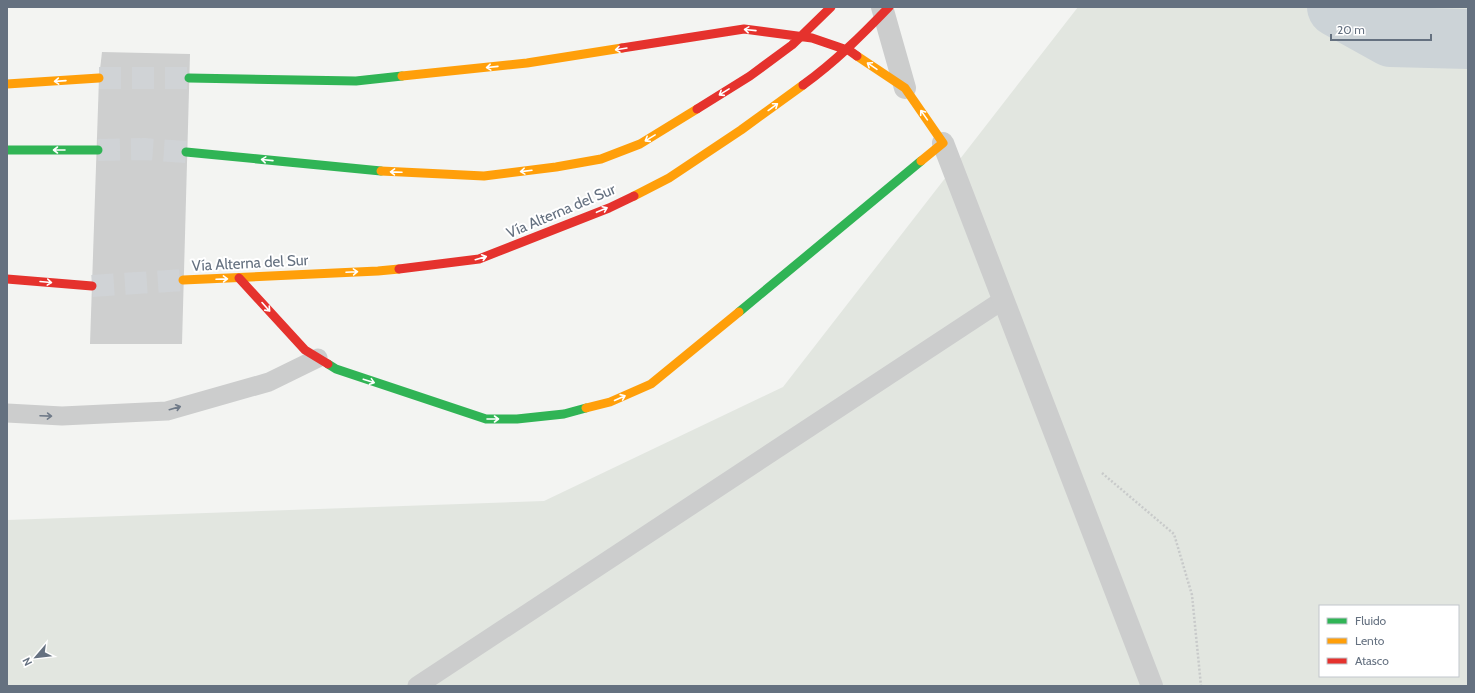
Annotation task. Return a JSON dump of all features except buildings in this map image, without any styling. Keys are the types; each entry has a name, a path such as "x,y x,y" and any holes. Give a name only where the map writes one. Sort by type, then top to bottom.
{"highway":[{"path":"186,152 373,171 484,176 556,167 601,159 640,144 750,76 792,45 830,7"},
{"name":"Vía Alterna del Sur","path":"183,280 378,271 479,259 545,234 615,204 669,178 741,130 821,72 864,34 888,7"},
{"path":"189,78 356,81 527,63 744,30 812,38 850,51 905,88 943,143 651,384 610,402 564,414 517,419 486,419 336,369 305,350 240,278"},
{"path":"7,84 99,78"},
{"path":"7,150 98,150"},
{"path":"7,279 92,286"}],"street":[{"path":"882,7 905,88"},
{"path":"943,143 1152,686"}],"lane":[{"path":"417,686 1003,300"},
{"path":"7,413 62,416 167,411 269,382 318,358"}],"path":[{"path":"1097,469 1174,534 1192,595 1201,686"}],"shaded area":[{"path":"1078,7 1468,7 1468,686 7,686 7,520 544,501 783,387"}],"waterway":[{"path":"1337,7 1391,37 1468,39"}],"tunnel":[{"path":"99,78 189,78"},
{"path":"98,150 144,149 186,152"},
{"path":"92,286 183,280"}],"traffic: fast":[{"path":"189,78 356,81 402,76"},
{"path":"7,150 98,150"},
{"path":"186,152 381,171"},
{"path":"739,312 921,161"},
{"path":"328,364 336,369 486,419 517,419 564,414 586,408"}],"traffic: slow":[{"path":"402,76 527,63 622,48"},
{"path":"857,56 905,88 943,143 921,161"},
{"path":"7,84 99,78"},
{"path":"634,196 669,178 741,130 803,85"},
{"path":"381,171 484,176 556,167 601,159 640,144 697,109"},
{"path":"183,280 399,269"},
{"path":"586,408 610,402 651,384 739,312"}],"traffic: jam":[{"path":"697,109 750,76 792,45 831,7"},
{"path":"803,85 848,48 889,7"},
{"path":"622,48 744,29 812,38 850,51 857,56"},
{"path":"399,269 479,259 609,208 634,196"},
{"path":"239,278 305,350 328,364"},
{"path":"7,279 92,286"}]}
